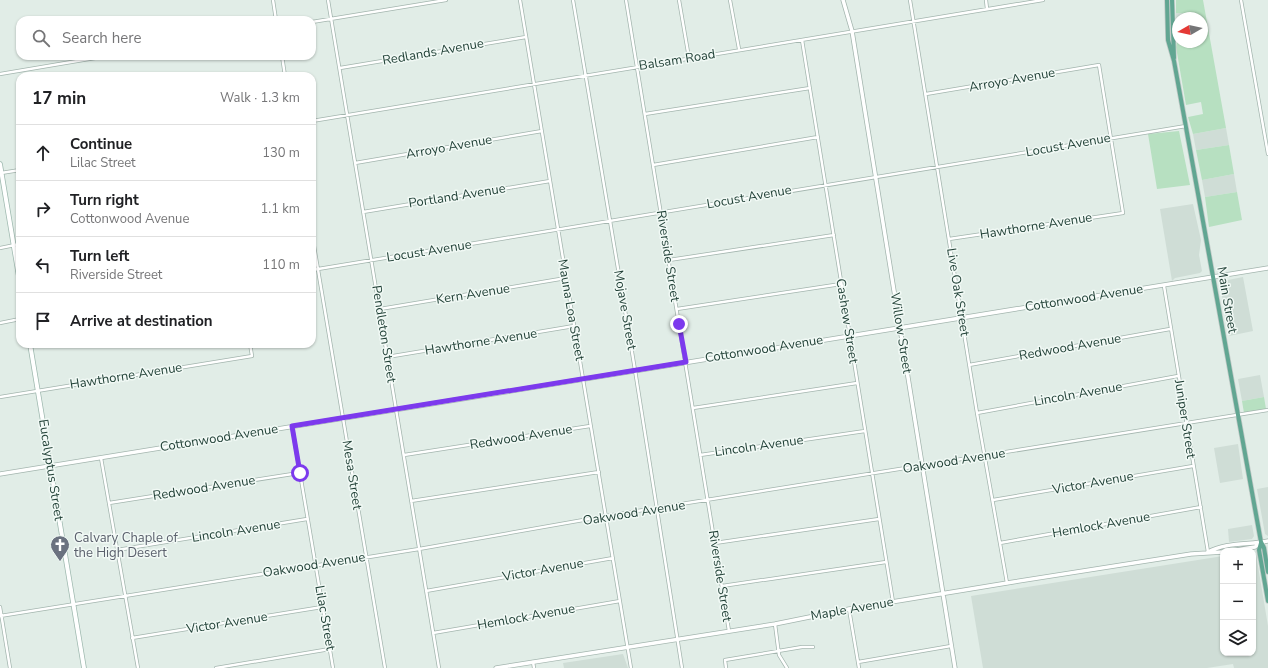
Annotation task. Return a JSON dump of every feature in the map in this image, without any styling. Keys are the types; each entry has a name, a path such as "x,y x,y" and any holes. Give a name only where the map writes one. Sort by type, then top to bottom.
{"main road":[{"name":"Main Street","path":"1170,0 1174,62"},
{"name":"Main Street","path":"1170,0 1168,40 1174,62 1261,542 1268,572"},
{"path":"0,164 16,258"},
{"name":"Eucalyptus Street","path":"31,348 84,668"},
{"name":"Main Street","path":"1261,542 1260,550 1268,601"}],"street":[{"path":"273,0 275,16"},
{"name":"Pendleton Street","path":"328,0 439,668"},
{"path":"316,21 446,0"},
{"name":"Mauna Loa Street","path":"520,0 557,230 631,668"},
{"name":"Mojave Street","path":"573,0 658,509 682,668"},
{"name":"Riverside Street","path":"626,0 729,631"},
{"path":"679,0 689,58"},
{"path":"730,0 738,49"},
{"name":"Willow Street","path":"843,0 852,31 955,668"},
{"name":"Live Oak Street","path":"910,0 969,365 1007,583"},
{"path":"986,0 987,10"},
{"name":"Balsam Road","path":"316,120 586,76 738,49 802,40 1043,0"},
{"path":"1240,0 1268,154"},
{"name":"Redlands Avenue","path":"340,68 526,36"},
{"name":"Cashew Street","path":"802,40 893,602"},
{"path":"0,74 83,60"},
{"path":"283,60 284,72"},
{"name":"Arroyo Avenue","path":"926,94 1099,65 1111,138"},
{"path":"645,114 810,88"},
{"name":"Locust Avenue","path":"318,270 825,184 1186,126"},
{"name":"Arroyo Avenue","path":"355,163 542,131"},
{"path":"654,165 818,137"},
{"name":"Hawthorne Avenue","path":"949,240 1123,213 1111,138"},
{"path":"1,173 16,171"},
{"name":"Portland Avenue","path":"364,212 550,181"},
{"path":"669,260 834,235"},
{"path":"0,248 14,245"},
{"name":"Mesa Street","path":"316,258 385,668"},
{"name":"Cottonwood Avenue","path":"0,474 583,378 1164,286 1268,268"},
{"name":"Kern Avenue","path":"380,309 566,278"},
{"path":"677,308 842,284"},
{"name":"Juniper Street","path":"1164,286 1208,552"},
{"path":"0,323 16,320"},
{"name":"Hawthorne Avenue","path":"387,357 574,326"},
{"name":"Redwood Avenue","path":"969,365 1170,329"},
{"name":"Hawthorne Avenue","path":"0,397 252,356 251,348"},
{"name":"Lincoln Avenue","path":"977,413 1178,376"},
{"path":"693,408 858,383"},
{"name":"Oakwood Avenue","path":"1,616 315,564 419,549 606,516 708,501 1268,410"},
{"name":"Lilac Street","path":"292,426 333,668"},
{"name":"Redwood Avenue","path":"404,455 590,426"},
{"name":"Lincoln Avenue","path":"700,454 865,431"},
{"path":"101,457 138,668"},
{"name":"Victor Avenue","path":"993,500 1193,466"},
{"path":"411,501 599,472"},
{"name":"Redwood Avenue","path":"109,503 300,473"},
{"name":"Hemlock Avenue","path":"1000,543 1201,507"},
{"name":"Lincoln Avenue","path":"117,550 307,519"},
{"path":"715,543 879,519"},
{"name":"Maple Avenue","path":"1208,552 1216,548 1255,541 1268,541"},
{"name":"Maple Avenue","path":"1249,548 1255,547 1261,542"},
{"name":"Maple Avenue","path":"496,668 775,624 849,609 1007,583 1208,552 1220,552"},
{"name":"Victor Avenue","path":"426,591 613,558"},
{"path":"722,586 886,562"},
{"name":"Hemlock Avenue","path":"433,633 620,601"},
{"path":"0,607 10,668"},
{"name":"Victor Avenue","path":"132,638 322,607"},
{"path":"849,609 859,668"},
{"path":"775,624 780,659 787,668"},
{"path":"858,662 952,646"},
{"path":"726,668 725,660 802,647 813,648"},
{"path":"216,668 330,649"},
{"path":"533,662 534,668"}],"shaded area":[{"path":"1226,128 1229,145 1196,150 1193,134"},
{"path":"1234,174 1237,192 1205,197 1202,180"},
{"path":"1193,204 1201,240 1199,255 1202,271 1200,273 1175,278 1172,281 1160,209"},
{"path":"1243,277 1253,331 1229,336 1220,284 1223,281"},
{"path":"1260,375 1264,397 1242,401 1238,379"},
{"path":"1238,444 1243,479 1220,483 1214,448"},
{"path":"1268,487 1268,536 1265,534 1257,489"},
{"path":"1252,525 1254,536 1252,539 1229,542 1228,529"},
{"path":"1256,554 1268,626 1268,668 1234,668 1233,664 1207,668 983,668 971,596 1220,556 1220,656 1256,656"},
{"path":"623,654 628,668 564,668 563,663"}],"green space":[{"path":"1176,0 1203,0 1205,12 1176,12"},
{"path":"1208,28 1226,128 1193,134 1188,117 1203,114 1201,102 1186,105 1176,48 1208,48"},
{"path":"1179,131 1190,185 1157,189 1148,134"},
{"path":"1229,145 1234,174 1202,180 1196,150"},
{"path":"1237,192 1242,220 1209,227 1205,197"},
{"path":"1264,397 1266,409 1244,413 1242,401"}],"place":[{"name":"Calvary Chaple of the High Desert","path":"60,562"}],"route":[{"path":"300,473 292,426 686,362 679,324"}]}
